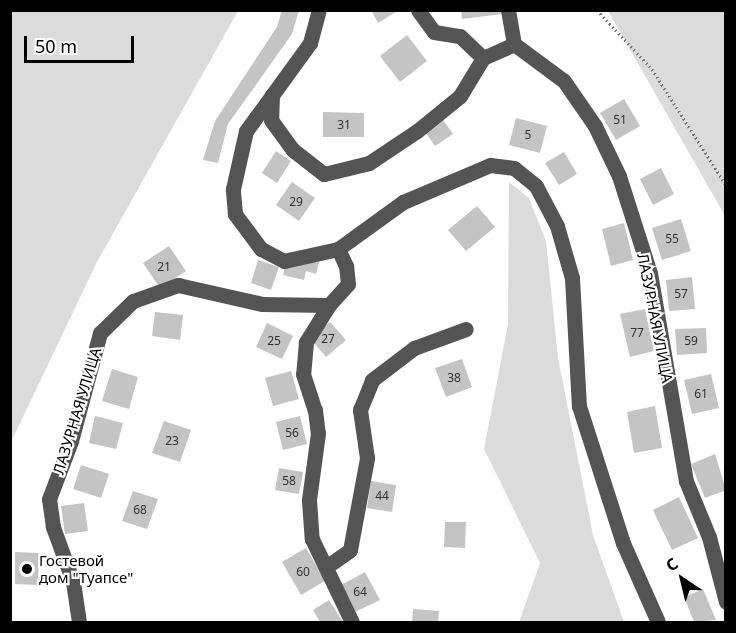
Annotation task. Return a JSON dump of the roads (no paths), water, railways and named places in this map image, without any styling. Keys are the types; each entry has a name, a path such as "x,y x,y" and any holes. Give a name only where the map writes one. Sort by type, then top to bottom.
{"street":[{"path":"319,10 310,43 246,131 233,189 235,214 261,249 284,261 338,249 403,202 490,165 514,168 536,186 557,226 573,278 579,406 623,543 658,622"},
{"path":"418,10 434,32 460,36 483,58"},
{"path":"272,95 272,120 293,150 324,174 369,163 417,131 460,96 483,58 514,44 508,10"},
{"name":"ЛАЗУРНАЯ УЛИЦА","path":"514,44 564,81 595,126 619,176 650,273 686,481 709,537 726,602"},
{"path":"338,249 346,266 348,284 329,305 306,342 303,374 315,410 318,433 309,500 312,539 352,622"},
{"name":"ЛАЗУРНАЯ УЛИЦА","path":"79,622 73,582 53,527 49,500 71,441 100,333 133,301 178,285 261,304 329,305"},
{"path":"326,567 350,550 366,458 360,410 372,380 414,348 466,329"}],"place":[{"name":"Гостевой дом \"Туапсе\"","path":"27,569"}]}
